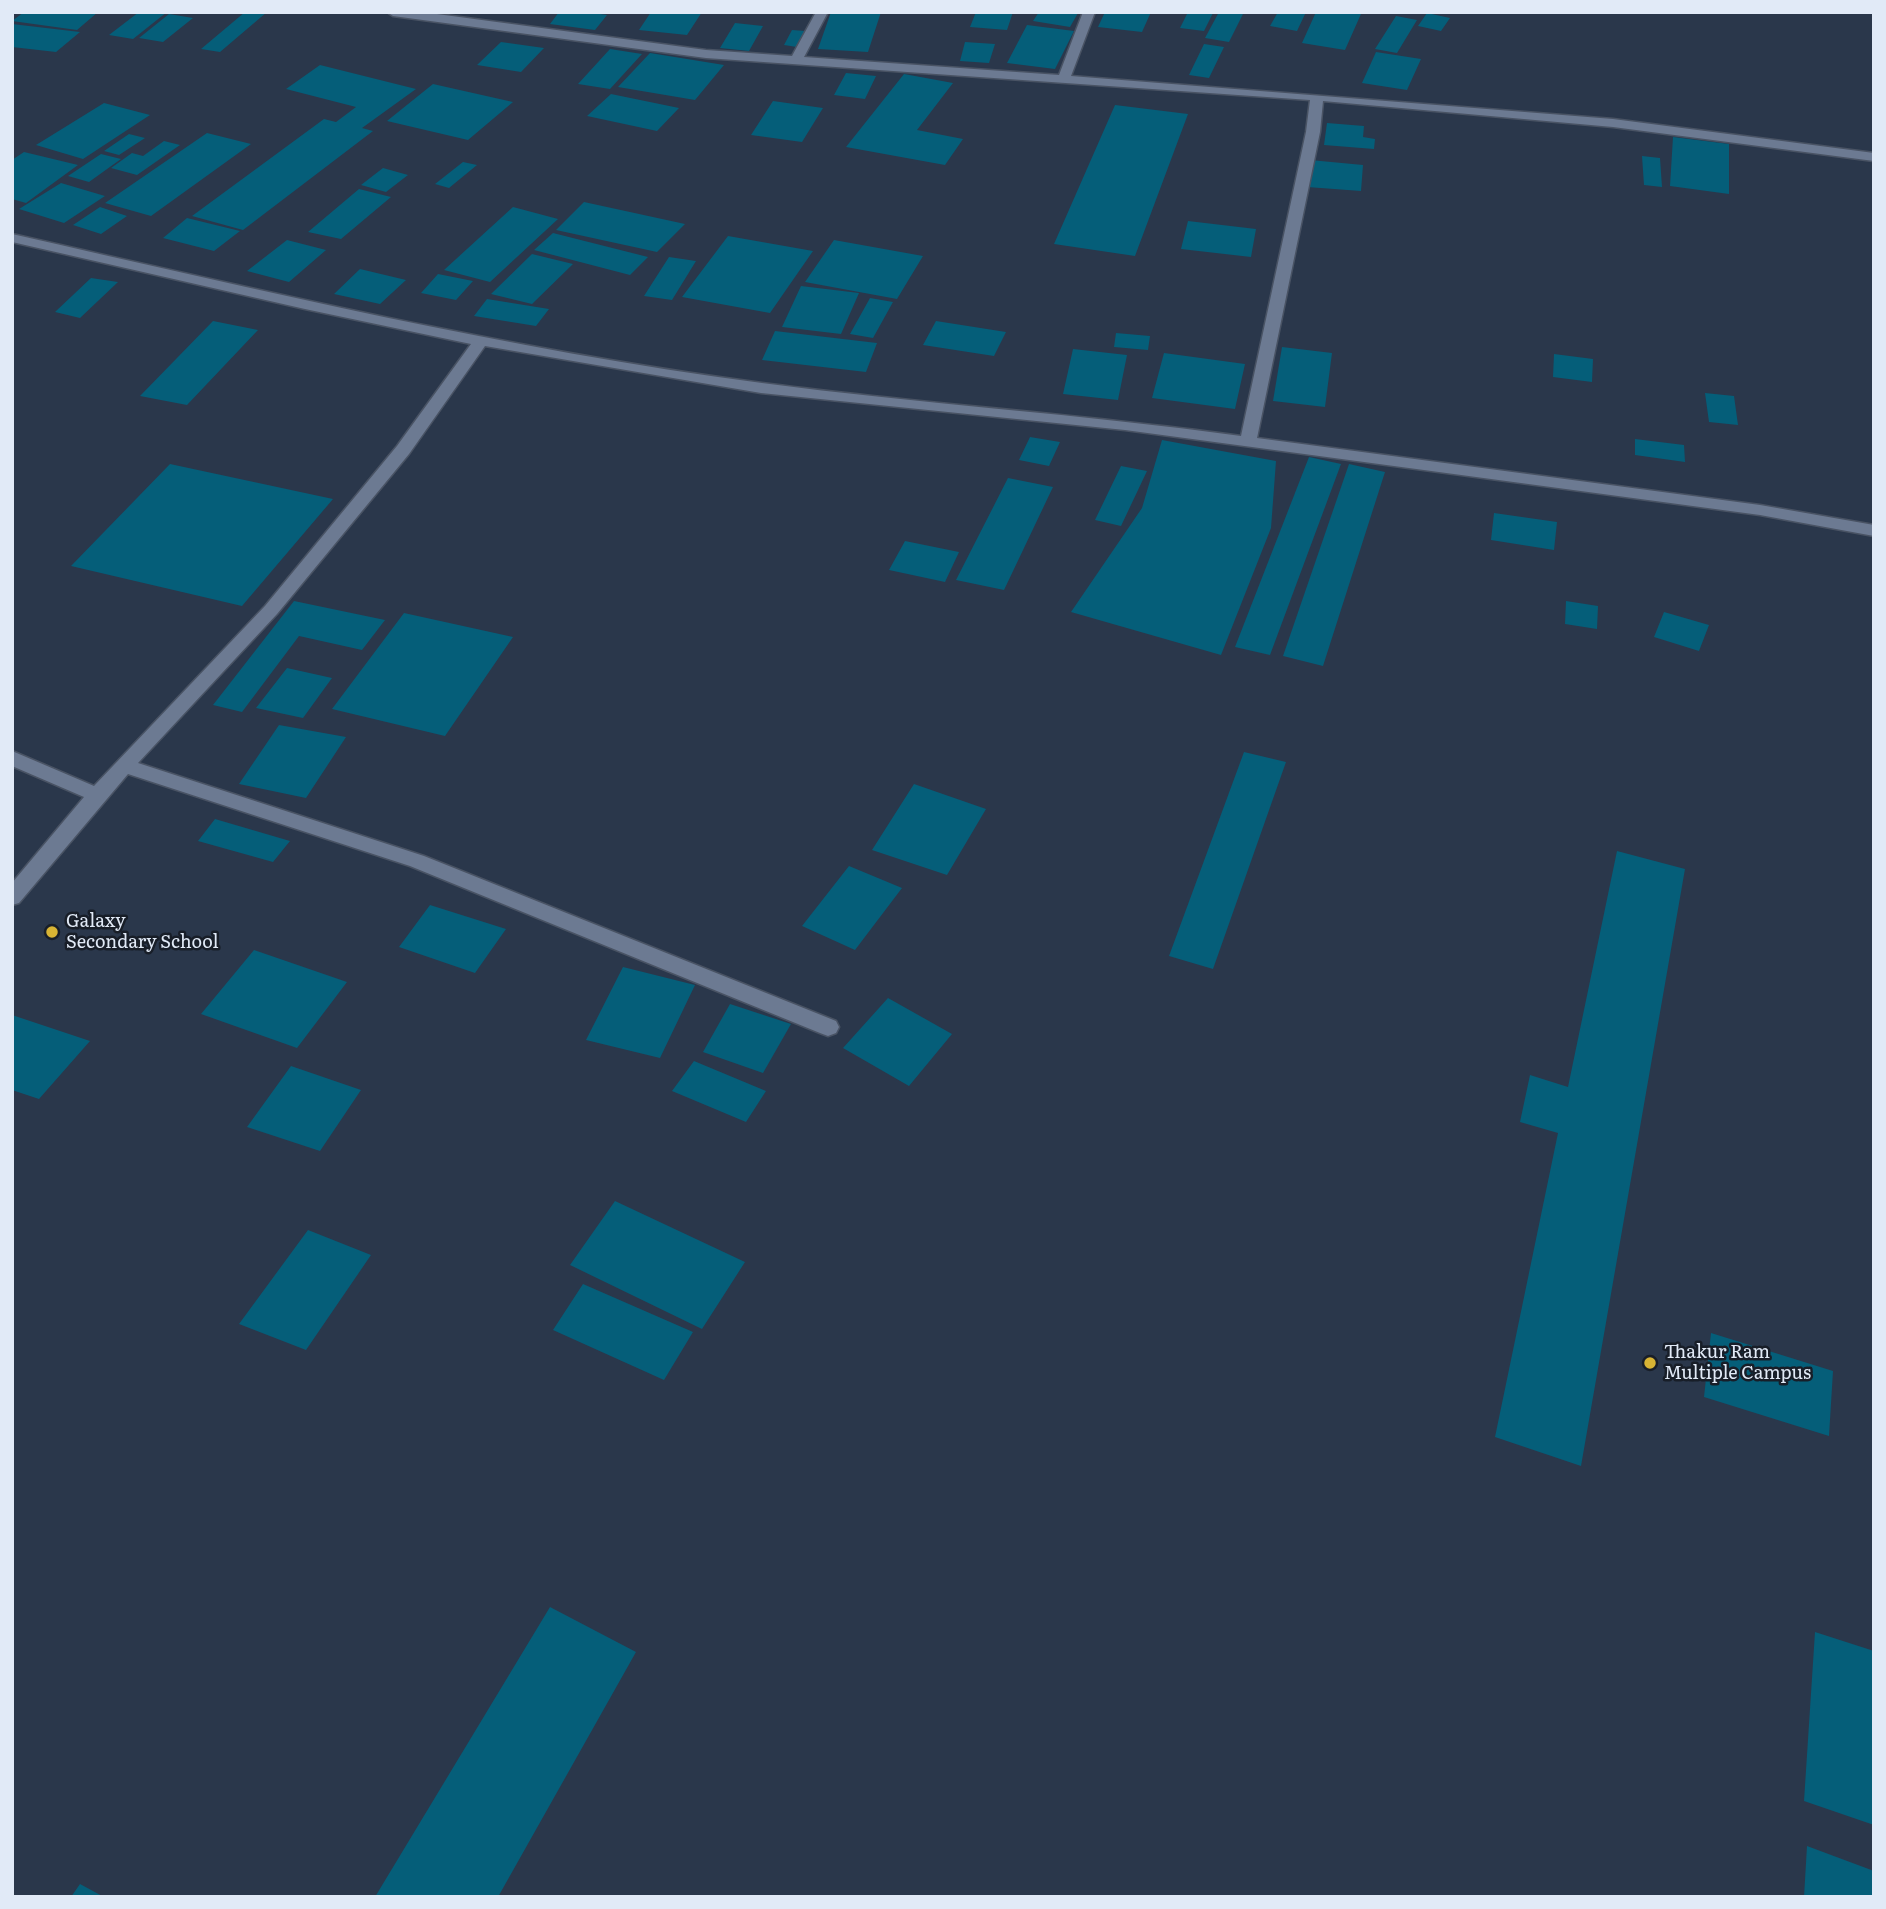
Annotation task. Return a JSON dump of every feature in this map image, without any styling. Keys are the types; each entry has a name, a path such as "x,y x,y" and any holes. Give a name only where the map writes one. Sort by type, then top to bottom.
{"street":[{"path":"393,12 600,41 796,61 1317,97 1613,123 1874,157"},
{"path":"796,61 822,12"},
{"path":"1064,78 1089,12"},
{"path":"1248,441 1313,132 1317,97"},
{"path":"12,238 292,302 481,341 761,388 1125,425 1760,510 1874,531"},
{"path":"12,897 97,795 271,610 403,450 481,341"},
{"path":"12,758 97,795"},
{"path":"124,766 417,861 828,1027"}],"building":[{"path":"24,12 98,12 77,30 12,21"},
{"path":"139,12 167,12 133,39 109,35"},
{"path":"245,12 267,12 220,52 201,49"},
{"path":"559,12 607,15 595,30 550,24"},
{"path":"651,12 702,12 687,35 639,30"},
{"path":"831,12 881,12 868,52 818,49"},
{"path":"976,12 1013,12 1007,30 970,27"},
{"path":"1039,12 1078,13 1070,27 1033,21"},
{"path":"1105,12 1151,12 1142,32 1098,27"},
{"path":"1188,12 1213,13 1204,31 1180,28"},
{"path":"1219,12 1244,12 1229,42 1205,38"},
{"path":"1278,12 1306,12 1297,31 1270,26"},
{"path":"1316,12 1361,14 1345,50 1302,43"},
{"path":"1427,13 1450,18 1441,31 1418,26"},
{"path":"169,14 193,18 163,42 139,38"},
{"path":"1396,16 1417,20 1397,53 1375,49"},
{"path":"735,23 763,26 749,51 720,48"},
{"path":"12,24 80,32 56,52 12,47"},
{"path":"1027,25 1074,31 1055,69 1007,63"},
{"path":"792,30 805,31 797,47 784,45"},
{"path":"501,42 544,48 521,72 477,65"},
{"path":"965,42 995,44 989,63 960,61"},
{"path":"1204,44 1224,47 1209,78 1189,75"},
{"path":"610,49 642,54 610,89 578,84"},
{"path":"1376,52 1421,59 1407,90 1362,83"},
{"path":"650,53 724,65 695,100 618,87"},
{"path":"320,65 416,89 362,128 373,131 243,230 192,216 324,119 336,122 356,107 286,89"},
{"path":"846,73 876,76 865,99 834,95"},
{"path":"904,74 953,83 917,130 963,139 945,165 846,147"},
{"path":"433,84 513,102 468,140 387,121"},
{"path":"611,94 679,108 657,131 587,116"},
{"path":"773,101 823,108 802,142 751,135"},
{"path":"104,103 150,115 83,159 36,145"},
{"path":"1115,105 1188,114 1135,256 1054,244"},
{"path":"1327,123 1364,126 1363,137 1375,139 1374,149 1324,145"},
{"path":"207,133 251,144 151,216 105,203"},
{"path":"129,134 145,138 119,155 104,151"},
{"path":"1673,137 1729,144 1729,194 1670,186"},
{"path":"164,141 180,145 137,175 111,168 132,153 143,156"},
{"path":"24,152 78,165 26,203 12,199 12,160"},
{"path":"101,154 121,159 89,182 68,176"},
{"path":"1642,156 1660,158 1662,187 1644,185"},
{"path":"1310,160 1363,165 1361,191 1307,187"},
{"path":"463,162 477,165 449,188 435,184"},
{"path":"383,168 408,175 386,192 361,185"},
{"path":"61,183 105,196 64,223 19,209"},
{"path":"359,189 391,197 341,239 308,232"},
{"path":"584,202 685,224 657,252 556,230"},
{"path":"100,207 127,216 101,234 73,225"},
{"path":"513,207 558,219 490,282 444,270"},
{"path":"187,218 240,231 214,251 163,238"},
{"path":"1188,221 1256,229 1251,257 1181,249"},
{"path":"553,233 648,257 630,275 534,250"},
{"path":"728,236 813,251 770,313 682,297"},
{"path":"287,240 326,250 289,282 247,271"},
{"path":"834,240 923,256 897,299 805,282"},
{"path":"532,254 573,264 532,304 491,294"},
{"path":"669,257 696,261 672,300 644,296"},
{"path":"360,269 406,280 380,304 334,294"},
{"path":"438,274 473,281 456,300 421,293"},
{"path":"91,278 118,282 80,318 55,312"},
{"path":"801,286 859,293 841,334 782,327"},
{"path":"870,298 893,302 873,338 850,334"},
{"path":"487,299 549,309 536,326 474,316"},
{"path":"213,321 258,330 187,405 140,396"},
{"path":"936,321 1006,332 994,356 923,345"},
{"path":"775,331 877,343 866,372 762,360"},
{"path":"1116,333 1150,336 1148,350 1114,347"},
{"path":"1282,347 1332,353 1325,407 1273,401"},
{"path":"1073,349 1127,355 1118,400 1063,394"},
{"path":"1164,353 1245,364 1235,409 1152,398"},
{"path":"1554,354 1593,359 1592,382 1553,377"},
{"path":"1705,393 1734,396 1738,425 1709,422"},
{"path":"1030,437 1060,442 1049,466 1019,460"},
{"path":"1635,439 1684,445 1685,462 1635,455"},
{"path":"1162,440 1276,461 1271,528 1221,655 1071,612 1142,508"},
{"path":"1309,457 1341,464 1270,655 1235,647"},
{"path":"170,464 333,499 242,606 71,566"},
{"path":"1349,464 1385,472 1323,666 1283,656"},
{"path":"1121,466 1147,471 1121,526 1095,520"},
{"path":"1008,478 1053,487 1004,590 956,580"},
{"path":"1494,513 1557,522 1554,550 1491,540"},
{"path":"905,541 959,552 945,582 889,570"},
{"path":"294,601 385,620 362,650 299,636 242,712 213,705"},
{"path":"1566,601 1598,606 1597,629 1565,624"},
{"path":"1664,612 1709,625 1699,651 1654,637"},
{"path":"404,613 513,637 445,736 332,709"},
{"path":"287,668 332,678 303,718 256,708"},
{"path":"279,725 346,737 306,798 239,784"},
{"path":"1244,752 1286,762 1213,969 1169,956"},
{"path":"914,784 986,809 947,875 872,850"},
{"path":"215,819 290,841 273,862 198,841"},
{"path":"1617,851 1685,869 1581,1466 1495,1437 1558,1133 1520,1122 1530,1075 1568,1087"},
{"path":"849,866 902,888 855,950 802,926"},
{"path":"430,905 506,929 475,973 399,947"},
{"path":"254,950 347,982 297,1048 201,1014"},
{"path":"623,967 695,985 660,1058 586,1040"},
{"path":"888,998 952,1034 909,1086 843,1048"},
{"path":"730,1004 791,1024 763,1073 703,1052"},
{"path":"12,1015 90,1041 39,1099 12,1090"},
{"path":"694,1061 766,1091 746,1122 672,1091"},
{"path":"291,1066 361,1090 320,1151 247,1127"},
{"path":"615,1201 745,1262 702,1329 570,1265"},
{"path":"308,1230 371,1255 306,1350 239,1324"},
{"path":"583,1284 693,1332 664,1380 553,1330"},
{"path":"1711,1333 1833,1371 1829,1436 1704,1397"},
{"path":"550,1607 636,1652 498,1897 375,1897"},
{"path":"1815,1632 1874,1651 1874,1825 1804,1801"},
{"path":"1807,1846 1874,1871 1874,1897 1804,1897"},
{"path":"80,1884 104,1897 71,1897"}],"place":[{"name":"Galaxy Secondary School","path":"52,932"},
{"name":"Thakur Ram Multiple Campus","path":"1650,1363"}]}
